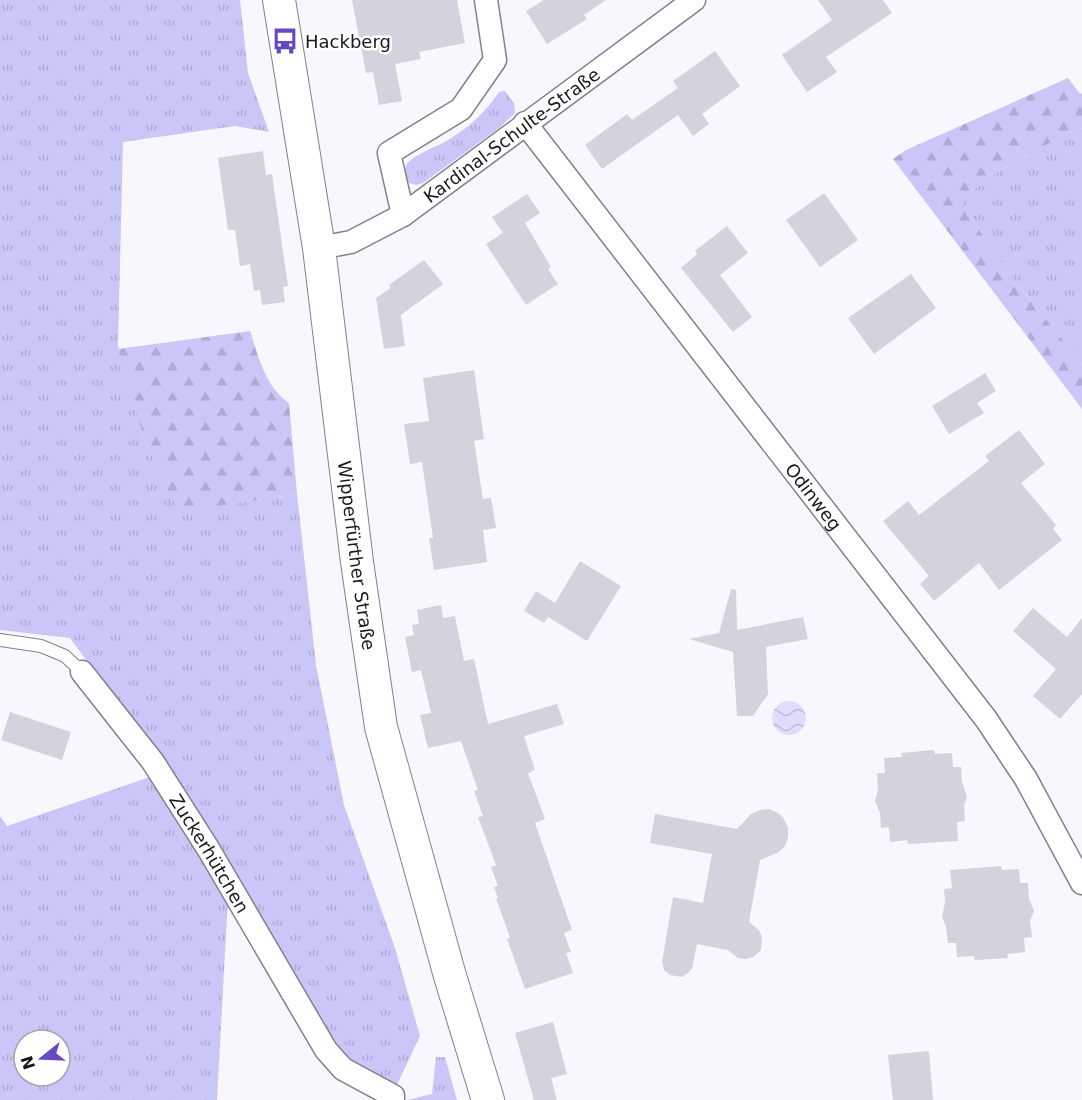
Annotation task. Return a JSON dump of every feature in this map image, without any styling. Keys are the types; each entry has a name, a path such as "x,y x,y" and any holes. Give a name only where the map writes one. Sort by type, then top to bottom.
{"main road":[{"name":"Wipperfürther Straße","path":"279,0 319,248 357,562 381,727 450,976 488,1100"}],"street":[{"path":"403,215 389,153 461,109 495,60 486,0"},
{"name":"Kardinal-Schulte-Straße","path":"319,248 351,242 403,215 694,0"},
{"name":"Odinweg","path":"525,123 986,719 1026,779 1082,883"},
{"name":"Zuckerhütchen","path":"82,672 153,762 209,850 326,1050 343,1069 393,1098"}],"lane":[{"name":"Zuckerhütchen","path":"0,640 41,646 65,656 82,672"}],"green space":[{"path":"0,0 240,0 248,73 269,132 235,126 123,142 118,346 145,442 179,511 297,494 316,665 344,805 395,948 420,1036 394,1091 343,1060 152,750 70,638 0,630"},
{"path":"1068,78 1080,94 1082,93 1082,128 1070,132 1000,170 964,197 964,207 1010,276 1076,355 1082,366 1082,409 893,159 906,150"},
{"path":"505,91 514,103 515,113 499,128 423,183 416,185 406,182 404,170 410,161 463,130 482,113 499,92"},
{"path":"1082,128 1082,366 1076,355 1010,276 964,207 964,197 1000,170 1070,132"},
{"path":"250,331 268,380 289,403 297,494 179,512 145,442 118,349"},
{"path":"153,776 228,898 217,1100 0,1100 0,816 7,826"},
{"path":"436,1057 445,1057 457,1100 407,1100 432,1094"}],"water":[{"path":"789,701 801,706 806,718 801,730 789,735 777,730 772,718 777,706"}],"building":[{"path":"352,0 457,0 465,43 419,52 421,59 395,64 402,101 379,105 373,72 366,73"},
{"path":"544,0 606,0 584,15 587,19 547,44 526,11"},
{"path":"818,0 883,0 892,13 826,57 837,72 807,92 782,55 832,20"},
{"path":"715,51 740,86 702,114 709,124 693,136 678,115 602,169 585,145 627,114 632,120 678,88 673,81"},
{"path":"263,151 266,175 272,174 288,286 283,287 285,302 262,305 260,290 254,291 250,264 240,266 235,230 228,230 218,158"},
{"path":"824,193 858,240 820,267 786,220"},
{"path":"527,194 540,213 525,223 551,267 548,269 558,284 526,305 486,244 503,233 492,217"},
{"path":"727,226 748,253 720,275 752,317 733,332 681,268 697,254 695,251"},
{"path":"424,260 443,284 401,315 405,346 384,349 376,298 391,288 389,285"},
{"path":"911,274 936,308 874,354 848,318"},
{"path":"474,370 484,439 474,441 483,499 491,498 496,528 483,530 487,562 434,570 429,538 433,538 422,462 410,464 404,424 429,421 423,378"},
{"path":"985,373 996,391 977,403 984,413 949,434 932,406"},
{"path":"1019,430 1045,464 1021,483 1056,525 1053,529 1062,540 999,590 979,563 934,601 920,584 929,576 883,521 908,501 919,515 989,461 985,456"},
{"path":"580,561 621,586 587,641 548,617 544,623 524,611 536,591 555,603"},
{"path":"731,589 736,590 737,630 803,617 808,639 766,647 768,694 753,716 737,716 733,652 689,639 719,633"},
{"path":"441,605 443,618 455,616 464,661 474,659 488,724 557,704 564,724 524,736 535,770 528,773 545,819 535,823 572,930 564,933 571,952 566,953 573,973 525,989 507,939 510,938 496,898 498,898 494,887 498,886 491,867 496,865 478,817 483,816 474,791 478,790 461,741 428,748 420,715 431,713 421,670 412,672 405,637 414,635 412,625 419,624 417,610"},
{"path":"1033,608 1067,637 1082,618 1082,694 1060,719 1033,696 1056,669 1013,631"},
{"path":"10,712 71,732 62,760 1,740"},
{"path":"934,750 935,754 952,753 953,767 961,767 967,797 964,805 965,821 957,822 958,841 908,844 907,840 890,842 889,827 881,828 880,813 875,801 878,790 877,773 885,773 884,758 902,757 901,753"},
{"path":"769,809 784,819 788,828 788,837 785,846 779,852 760,860 749,922 759,930 762,937 761,950 753,957 746,959 738,958 728,950 697,944 689,972 682,977 670,975 664,970 662,962 673,897 703,903 712,854 650,843 655,814 737,829 751,814"},
{"path":"1001,866 1002,870 1019,869 1020,883 1028,883 1029,899 1034,911 1030,921 1032,937 1024,938 1025,952 1007,954 1008,958 975,960 974,956 957,957 956,943 948,943 942,916 945,903 944,889 952,888 950,870"},
{"path":"553,1022 567,1074 551,1078 557,1100 534,1100 515,1033"},
{"path":"929,1051 933,1100 893,1100 888,1055"}],"place":[{"name":"Hackberg","path":"285,41"}]}
